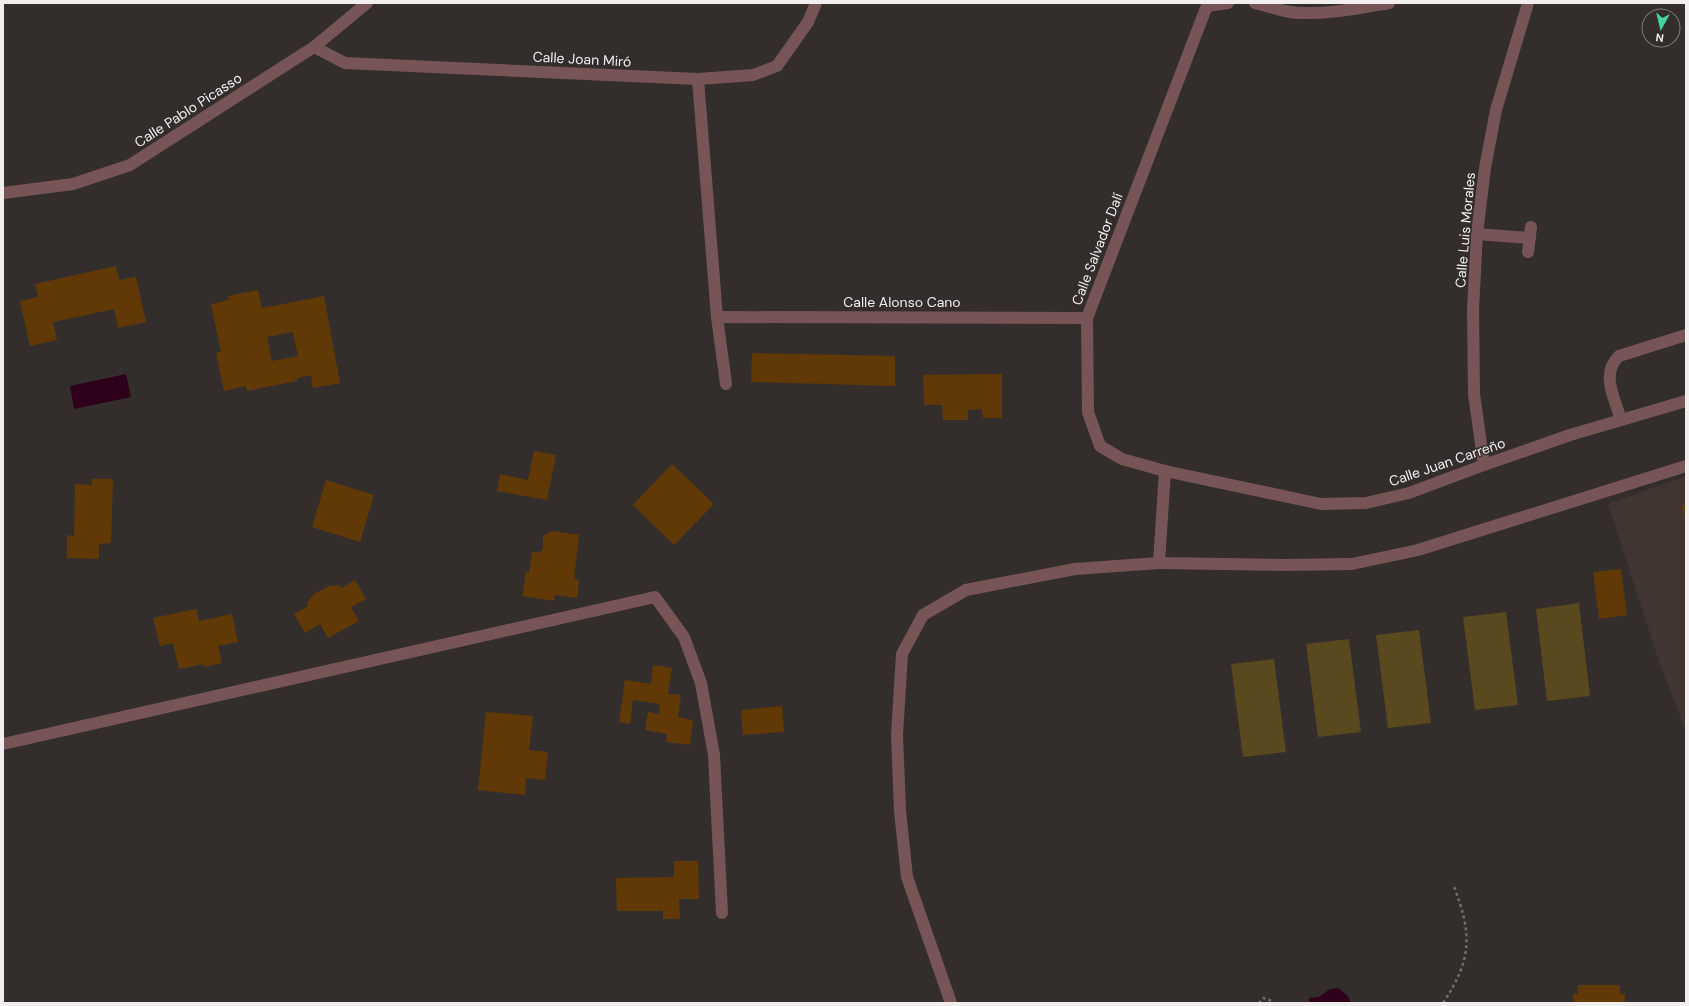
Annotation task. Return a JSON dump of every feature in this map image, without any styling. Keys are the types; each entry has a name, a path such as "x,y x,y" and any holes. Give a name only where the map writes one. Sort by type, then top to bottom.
{"street":[{"name":"Calle Pablo Picasso","path":"3,193 72,184 130,165 314,47 367,3"},
{"name":"Calle Joan Miró","path":"314,47 345,63 698,79 754,75 777,66 808,22 816,3"},
{"path":"1207,4 1228,3"},
{"path":"1255,3 1285,12 1300,13 1349,10 1389,3"},
{"name":"Calle Luis Morales","path":"1484,465 1474,394 1473,309 1477,234 1485,168 1496,110 1528,3"},
{"name":"Calle Salvador Dalí","path":"1165,471 1122,459 1100,446 1088,412 1087,318 1207,4"},
{"path":"698,79 717,317 726,384"},
{"path":"1477,234 1530,233 1528,252"},
{"name":"Calle Alonso Cano","path":"717,317 1087,318"},
{"path":"1621,420 1609,374 1614,361 1619,356 1686,335"},
{"name":"Calle Juan Carreño","path":"1165,471 1321,504 1366,503 1410,493 1570,435 1686,401"},
{"path":"951,1003 907,877 900,811 897,735 902,654 923,615 966,590 1075,569 1159,563 1284,565 1352,564 1418,550 1686,466"},
{"path":"1159,563 1165,471"},
{"path":"3,744 655,597 684,637 701,682 714,755 722,913"}],"path":[{"path":"1444,1003 1453,989 1464,962 1468,939 1463,914 1453,884"},
{"path":"1259,1003 1263,998 1272,1001 1273,1003"}],"shaded area":[{"path":"126,374 131,397 74,409 70,386"},
{"path":"1686,476 1686,732 1659,661 1608,504"},
{"path":"1579,603 1590,696 1547,701 1536,609"},
{"path":"1506,612 1518,705 1475,710 1463,617"},
{"path":"1419,630 1431,723 1388,728 1376,635"},
{"path":"1349,639 1361,732 1318,737 1306,644"},
{"path":"1274,659 1286,752 1243,757 1231,664"},
{"path":"1338,988 1348,996 1351,1003 1309,1003 1309,998 1319,997 1330,989"}],"building":[{"path":"116,266 119,280 136,277 146,322 118,328 114,309 53,322 57,340 30,346 20,301 38,297 35,284"},
{"path":"258,290 262,308 324,296 340,383 313,388 311,375 297,378 297,381 247,391 246,386 224,391 216,353 221,352 211,304 229,300 228,296","holes":["293,332 298,356 272,361 267,337"]},
{"path":"752,353 895,356 895,386 751,382"},
{"path":"1002,374 1002,418 983,418 982,409 968,410 968,420 943,420 942,405 924,405 923,375"},
{"path":"534,451 556,455 547,500 497,491 500,474 528,480"},
{"path":"672,464 714,504 674,545 633,505"},
{"path":"92,479 113,479 111,543 99,544 99,559 67,558 67,535 74,536 75,484 92,485"},
{"path":"326,480 374,495 360,542 312,527"},
{"path":"1686,505 1686,521 1681,506"},
{"path":"552,531 579,535 574,579 579,580 577,598 555,595 554,601 522,596 526,572 529,573 532,551 539,553 543,549 543,536"},
{"path":"1621,569 1627,615 1599,619 1593,572"},
{"path":"355,580 366,599 351,607 359,621 328,638 320,624 305,633 294,614 308,606 307,603 314,594 329,586 339,585 341,588"},
{"path":"196,609 199,621 232,614 238,642 218,646 222,663 204,667 204,664 179,669 173,643 160,646 153,618"},
{"path":"653,665 672,668 668,694 681,695 678,717 693,720 690,745 666,742 667,734 645,730 648,712 659,714 660,704 633,700 630,724 619,722 625,680 651,684"},
{"path":"782,706 784,732 743,735 741,710"},
{"path":"486,712 533,716 529,750 548,752 545,780 526,778 525,795 478,790"},
{"path":"674,861 698,861 699,899 679,899 680,919 663,919 663,911 617,911 616,878 674,877"},
{"path":"1578,985 1620,985 1620,994 1625,994 1625,1003 1573,1003 1573,994 1578,994"}]}
